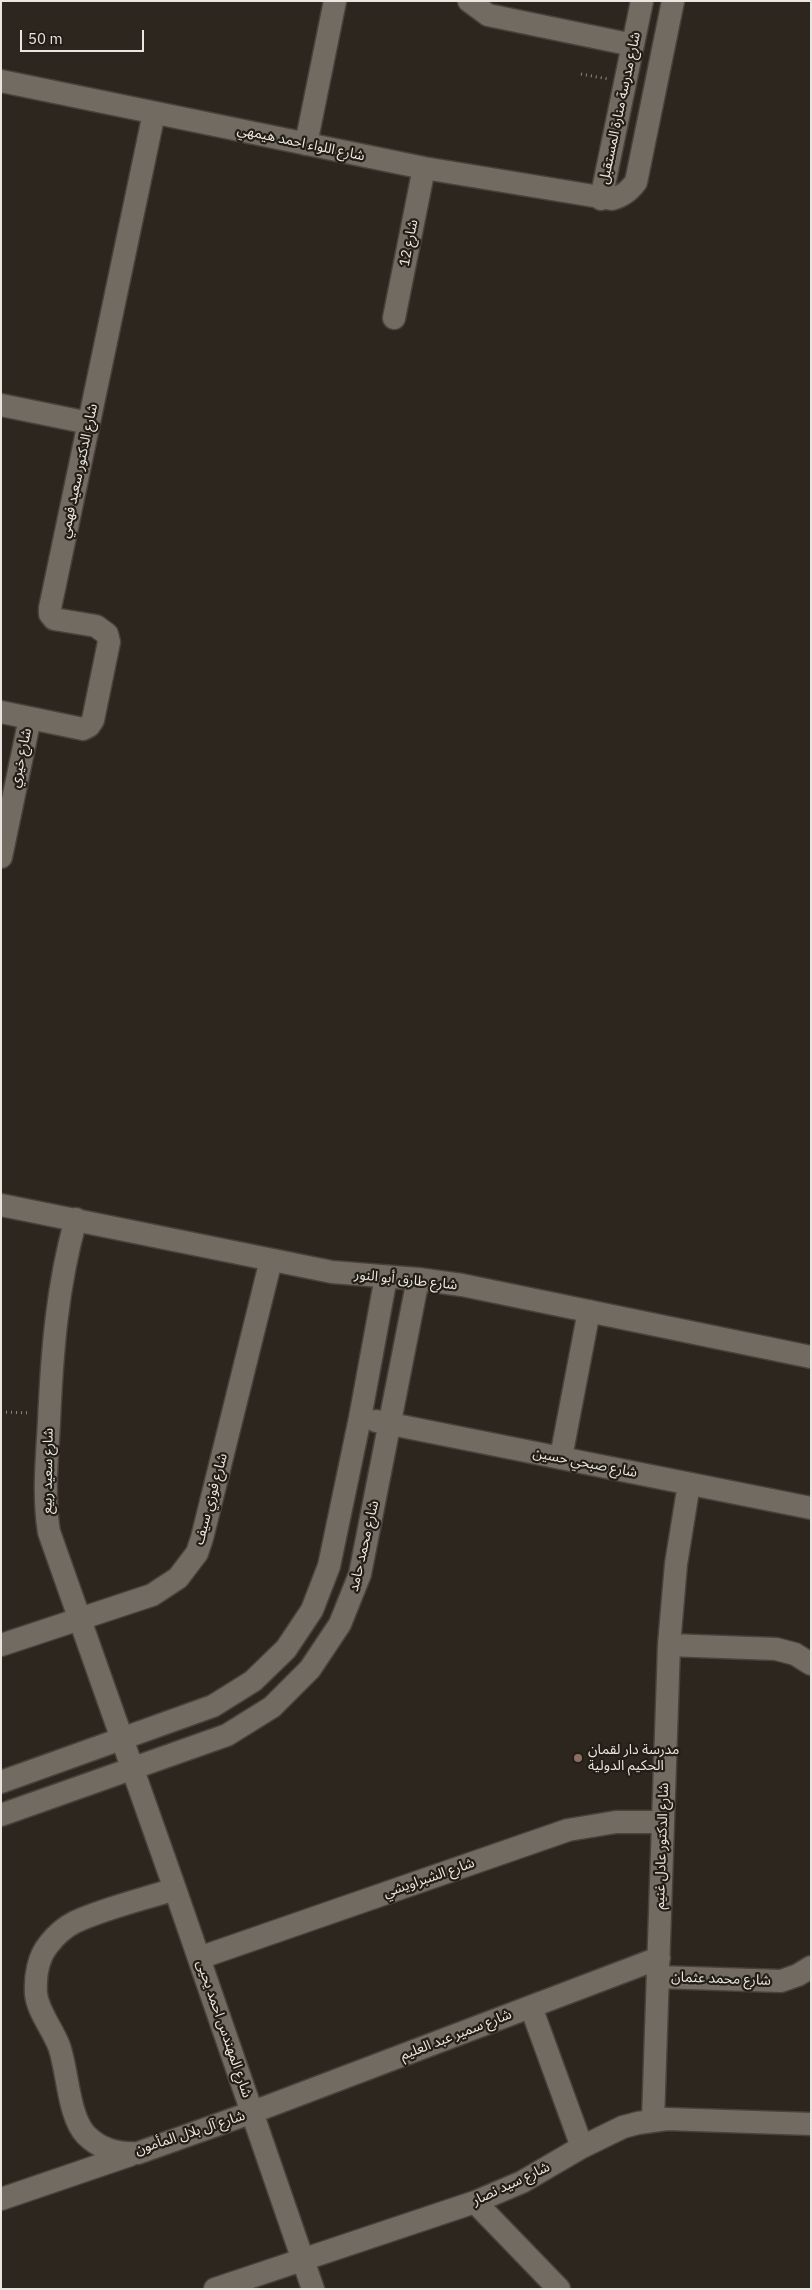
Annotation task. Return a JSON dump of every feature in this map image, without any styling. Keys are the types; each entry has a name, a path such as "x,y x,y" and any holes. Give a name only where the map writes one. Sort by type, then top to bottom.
{"street":[{"path":"306,144 335,1"},
{"path":"469,1 480,11 488,15 633,45"},
{"name":"شارع مدرسة منارة المستقبل","path":"642,1 601,199 612,199 622,196 636,182 673,1"},
{"name":"شارع اللواء احمد هيمهي","path":"1,81 424,168 601,199"},
{"name":"شارع الدكتور سعيد فهمي","path":"30,718 80,729 89,726 93,720 109,642 107,634 100,628 57,620 52,617 49,611 154,113"},
{"name":"شارع 12","path":"394,318 424,168"},
{"path":"1,405 89,423"},
{"path":"1,712 30,718"},
{"name":"شارع خيري","path":"1,858 30,718"},
{"name":"شارع طارق أبو النور","path":"1,1205 332,1272 418,1279 462,1285 811,1357"},
{"name":"شارع سعيد ربيع","path":"76,1219 58,1298 49,1413 46,1477 47,1518 53,1545 134,1770"},
{"name":"شارع فوزي سيف","path":"1,1645 152,1595 166,1588 178,1578 197,1553 271,1260"},
{"path":"1,1782 213,1706 234,1695 271,1666 300,1630 322,1588 329,1566 360,1418 386,1277"},
{"name":"شارع محمد حامد","path":"1,1815 134,1770 226,1735 250,1722 279,1701 310,1669 340,1624 357,1583 391,1424 418,1279"},
{"path":"561,1458 589,1311"},
{"name":"شارع صبحي حسين","path":"360,1418 811,1508"},
{"name":"شارع الدكتور عادل غنيم","path":"653,2120 669,1645 676,1564 689,1484"},
{"path":"669,1645 776,1649 795,1654 811,1664"},
{"name":"شارع المهندس احمد يحيى","path":"134,1770 304,2259 312,2289"},
{"name":"شارع الشبراويشي","path":"199,1958 568,1830 616,1822 663,1822"},
{"name":"شارع آل بلال المأمون","path":"176,1889 74,1922 59,1932 48,1946 40,1961 36,1978 36,1996 63,2058 77,2122 85,2134 96,2144 123,2154 138,2153 253,2112"},
{"name":"شارع محمد عثمان","path":"658,1967 780,1981 798,1975 811,1967"},
{"name":"شارع سمير عبد العليم","path":"253,2112 531,2006 658,1967"},
{"path":"531,2006 582,2147"},
{"name":"شارع سيد نصار","path":"216,2289 475,2202 522,2182 582,2147 624,2127 653,2120 811,2124"},
{"path":"1,2199 138,2153"},
{"path":"475,2202 559,2289"}],"path":[{"path":"581,74 625,83"},
{"path":"1,1412 49,1413"}],"place":[{"name":"مدرسة دار لقمان الحكيم الدولية","path":"578,1758"}]}
